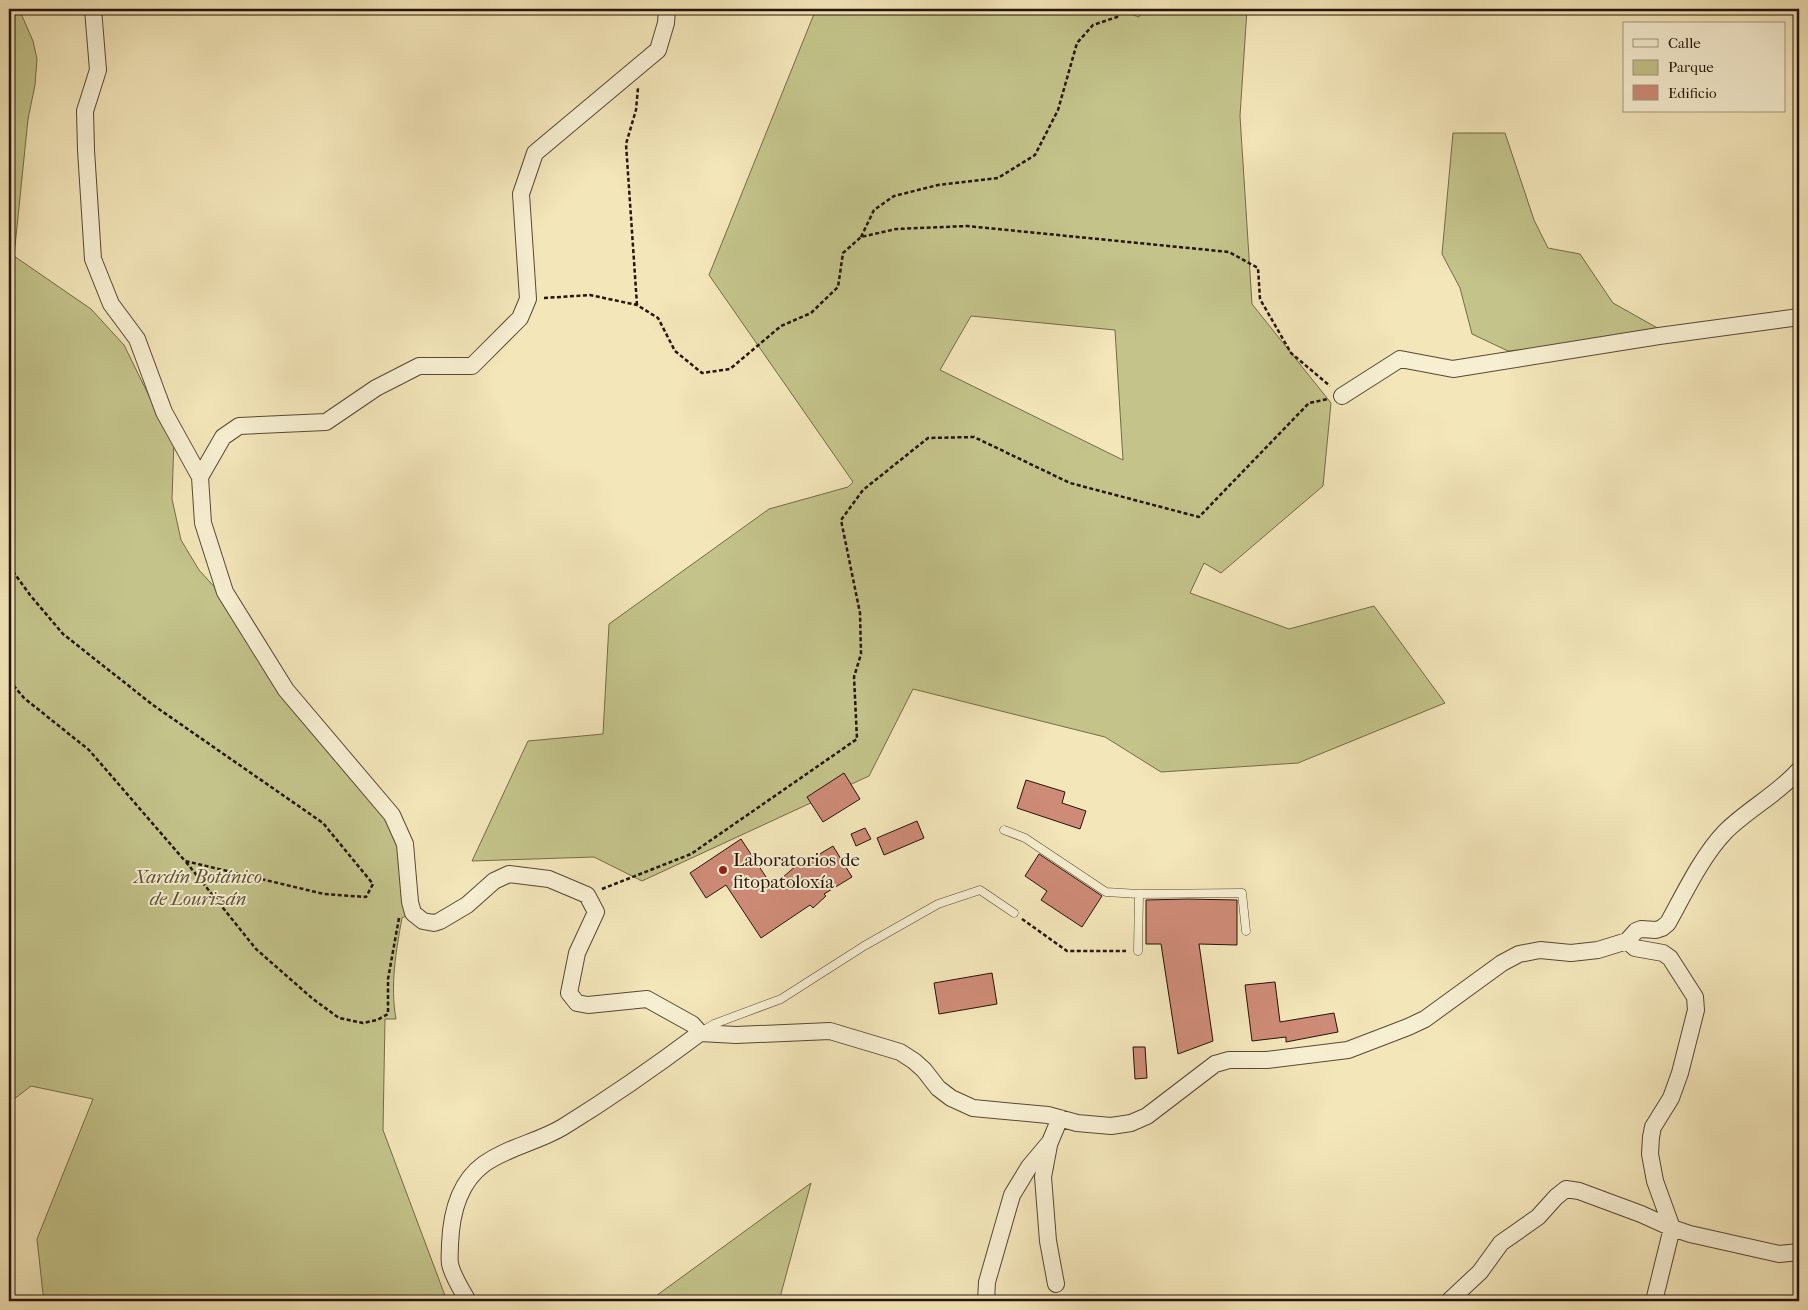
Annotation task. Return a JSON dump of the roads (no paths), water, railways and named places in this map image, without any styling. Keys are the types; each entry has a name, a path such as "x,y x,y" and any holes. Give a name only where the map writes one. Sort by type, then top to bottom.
{"street":[{"path":"93,9 98,70 85,110 93,259 111,304 137,339 164,412 200,476 203,523 225,592 286,690 392,815 405,844 410,902 413,913 423,921 434,923 467,905 494,881 509,874 549,879 587,895 596,912 577,953 569,993 577,1003 588,1005 648,999 692,1024 700,1033"},
{"path":"200,476 224,437 239,426 326,422 376,388 419,366 472,366 520,318 528,299 521,194 535,153 658,50 666,23 667,9"},
{"path":"1342,396 1400,359 1453,369 1659,336 1799,317"},
{"path":"468,1301 456,1280 450,1262 450,1234 455,1205 462,1189 471,1177 484,1164 504,1152 546,1136 575,1119 674,1053 700,1033 736,1035 830,1031 900,1052 924,1070 938,1088 951,1098 973,1108 1048,1115 1077,1123 1111,1126 1131,1123 1148,1116 1215,1064 1229,1060 1267,1060 1348,1050 1425,1019 1502,963 1520,954 1540,950 1584,952 1627,941 1636,931 1641,929 1656,930 1662,928 1668,923 1699,868 1725,832 1785,784 1799,770"},
{"path":"1627,941 1635,948 1664,953 1670,958 1695,997 1696,1010 1680,1073 1670,1098 1653,1127 1651,1137 1650,1154 1655,1180 1672,1228 1654,1301"},
{"path":"1056,1284 1048,1241 1043,1177 1050,1142 1060,1118"},
{"path":"986,1301 987,1282 1012,1195 1024,1174 1050,1142"},
{"path":"1449,1301 1480,1272 1501,1243 1538,1217 1566,1189 1579,1190 1690,1234 1778,1254 1799,1252"}],"lane":[{"path":"1004,830 1025,838 1106,892 1139,894 1242,892 1246,930"},
{"path":"700,1033 714,1024 781,999 864,946 938,904 980,890 1014,913"},
{"path":"1138,951 1139,894"}],"place":[{"name":"Laboratorios de fitopatoloxía","path":"723,870"}],"park label":[{"name":"Xardín Botánico de Lourizán","path":"198,887"}]}
